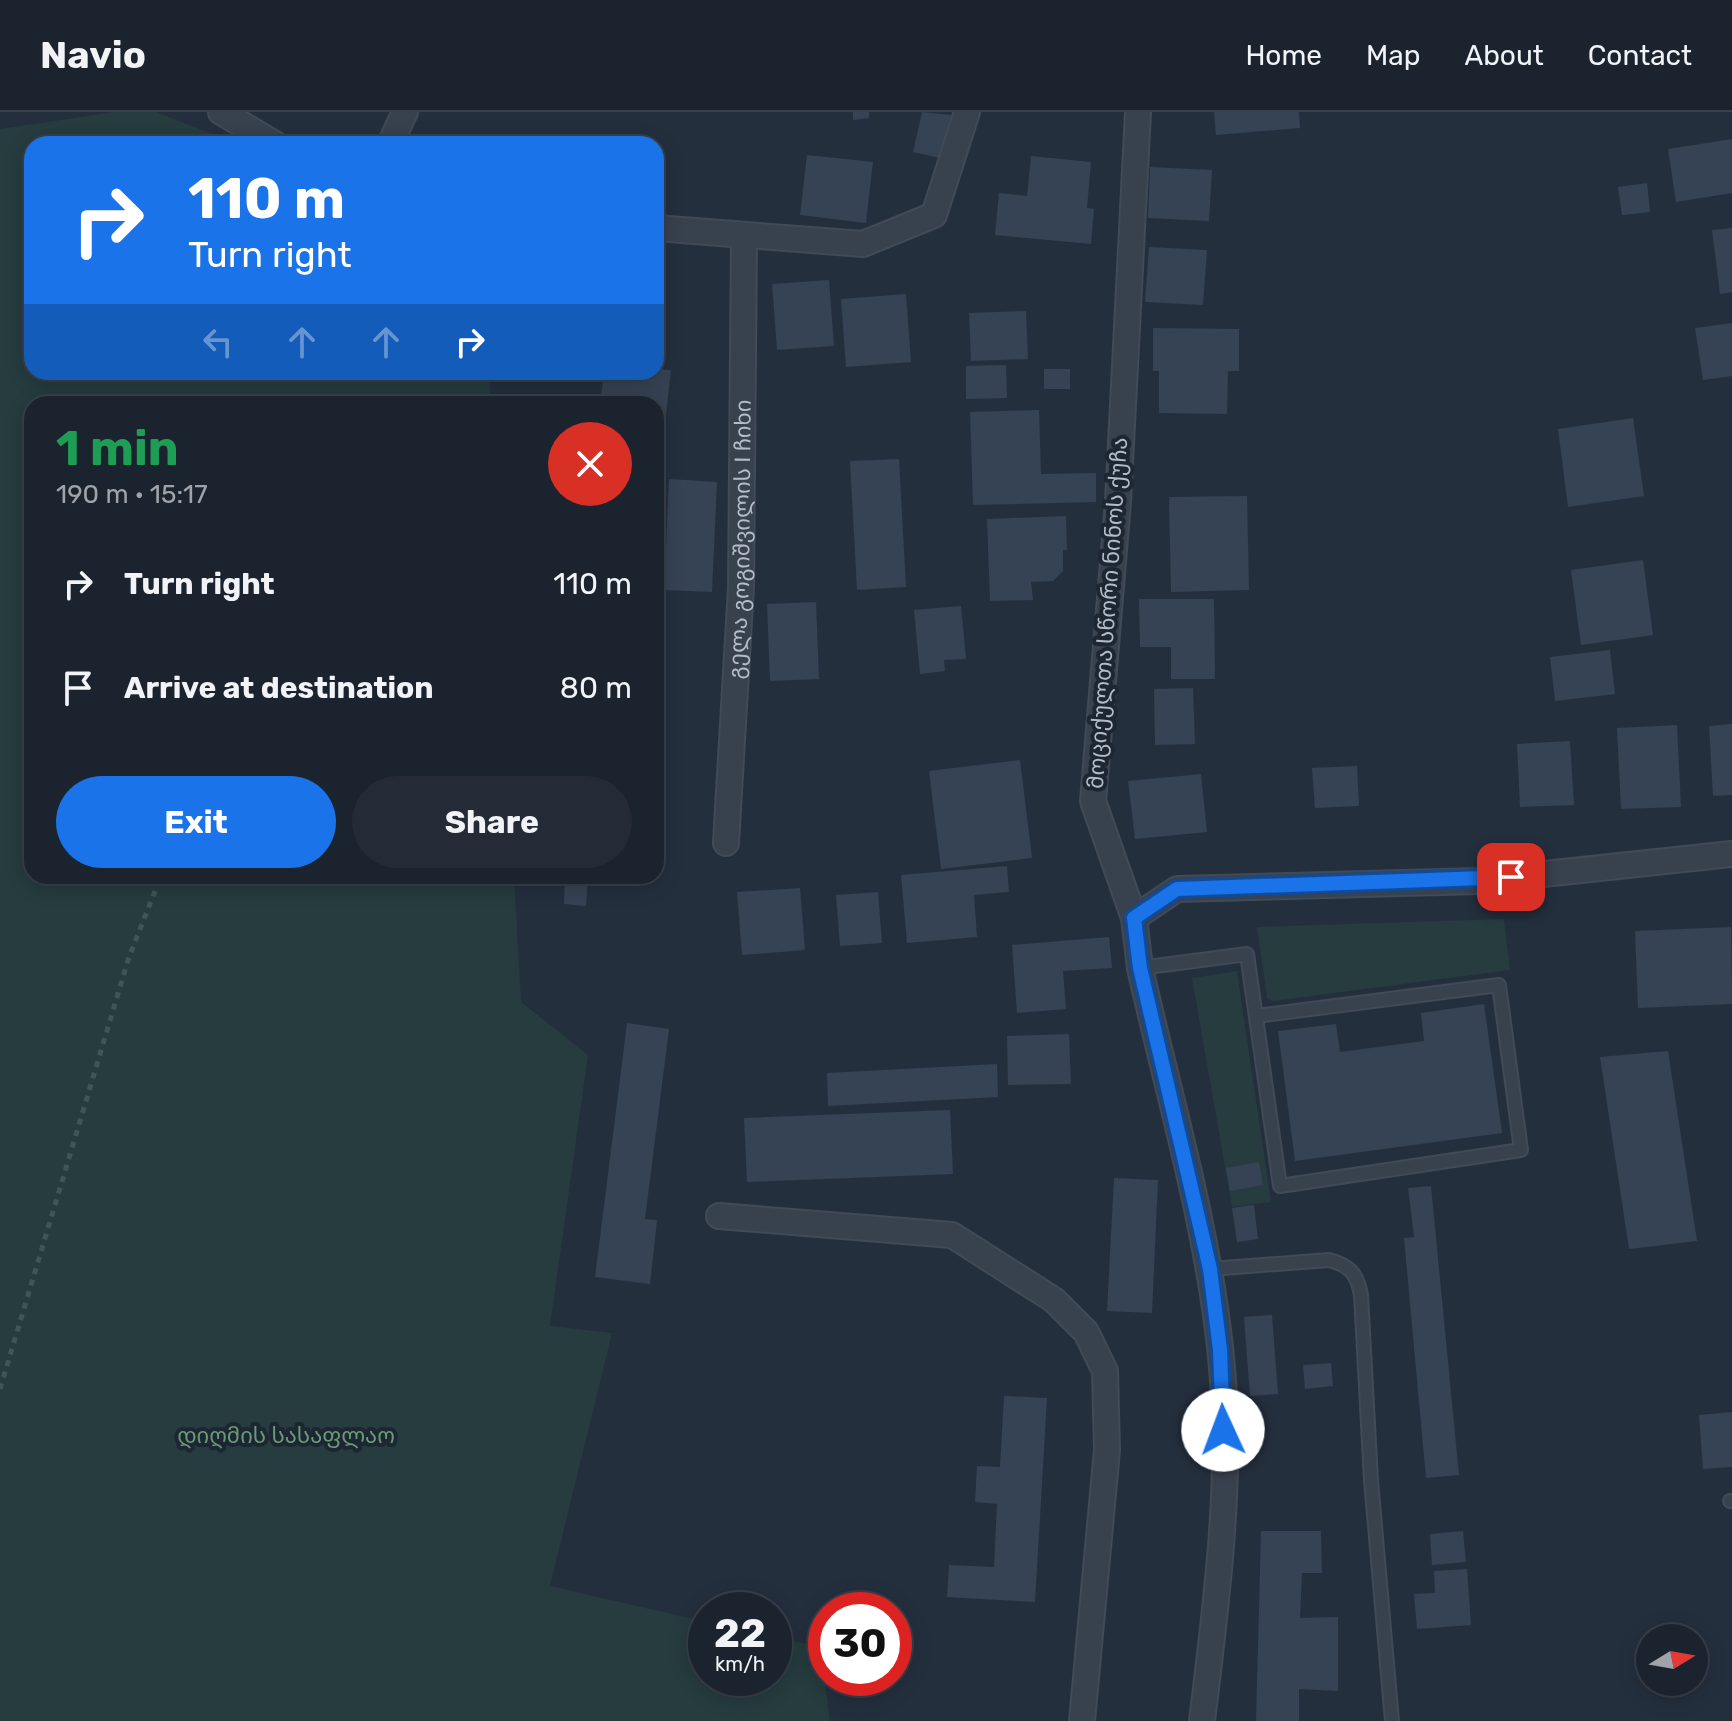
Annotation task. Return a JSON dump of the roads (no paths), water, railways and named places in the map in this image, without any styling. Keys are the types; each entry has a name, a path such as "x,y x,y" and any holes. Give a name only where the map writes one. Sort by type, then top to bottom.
{"street":[{"path":"221,112 262,136"},
{"path":"394,136 405,112"},
{"path":"664,229 863,244 934,215 967,112"},
{"name":"მოციქულთა სწორი ნინოს ქუჩა","path":"1138,112 1118,502 1093,801 1134,918 1140,968 1210,1269 1220,1350 1224,1484 1216,1611 1202,1721"},
{"name":"გელა გოგიშვილის I ჩიხი","path":"726,843 741,587 744,237"},
{"path":"1134,918 1177,889 1479,881 1732,854"},
{"path":"719,1216 952,1235 1054,1300 1086,1332 1105,1371 1107,1450 1082,1721"}],"lane":[{"path":"1140,968 1247,954 1280,1186 1521,1150 1499,985 1256,1016"},
{"path":"1210,1269 1329,1260 1345,1264 1357,1275 1361,1295 1371,1480 1392,1721"}],"park label":[{"name":"დიღმის სასაფლაო","path":"286,1435"}]}
